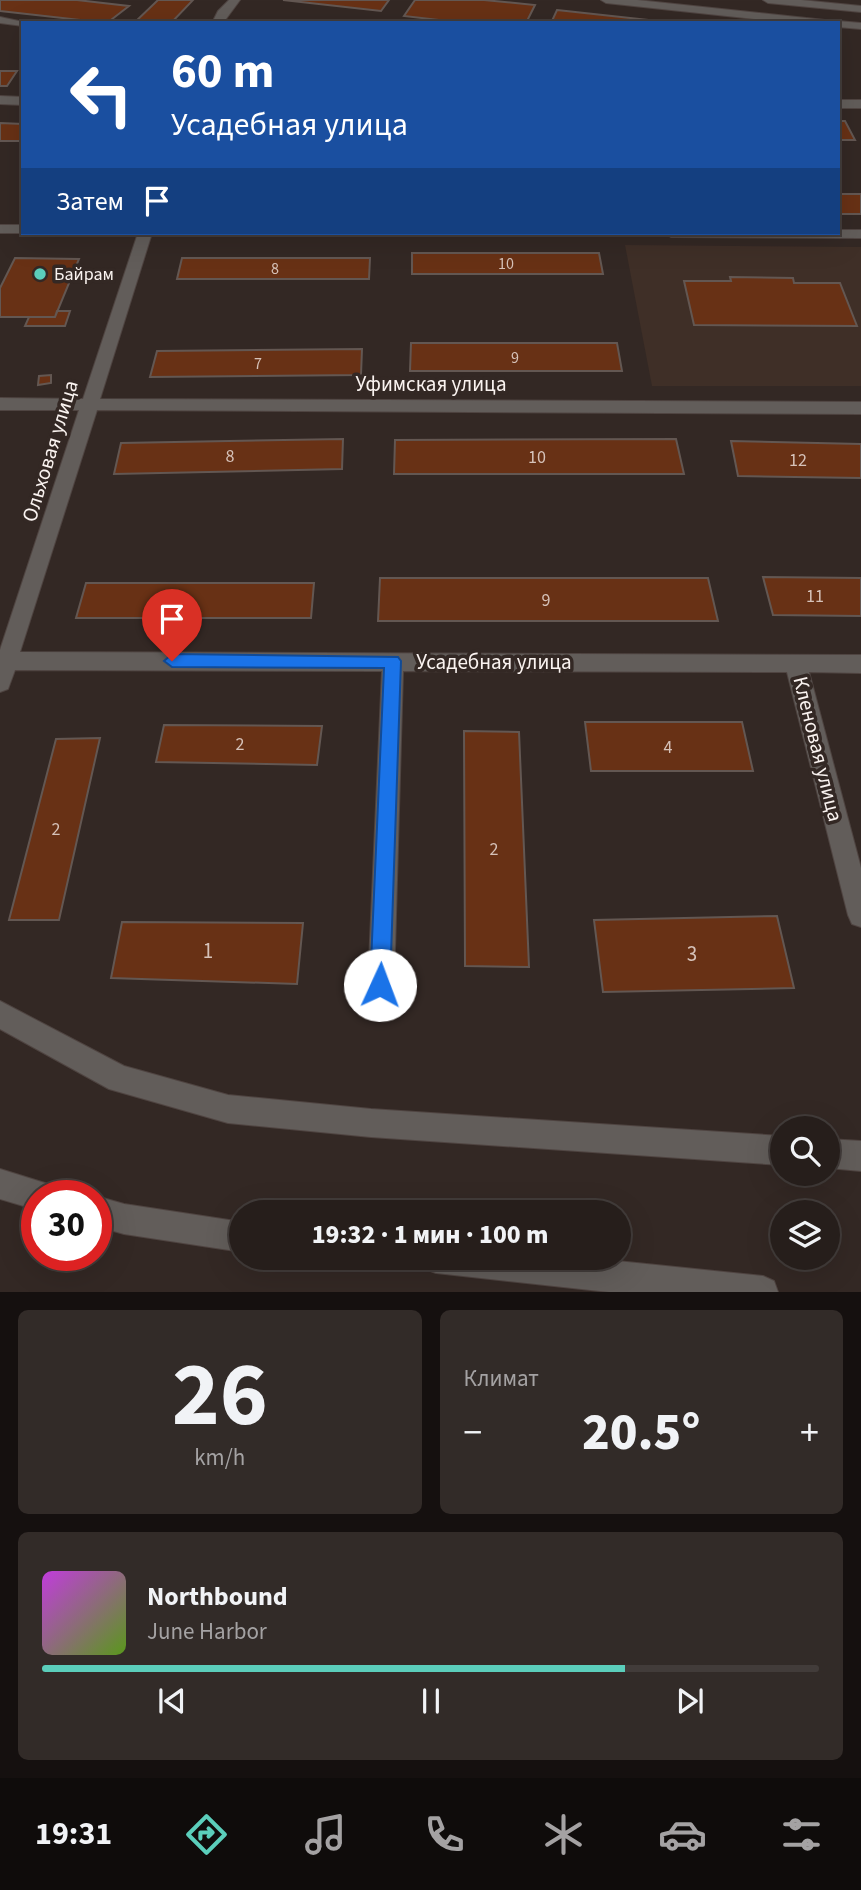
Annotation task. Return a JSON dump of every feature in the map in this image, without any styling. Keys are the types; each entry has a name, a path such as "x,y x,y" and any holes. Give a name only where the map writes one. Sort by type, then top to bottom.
{"street":[{"path":"219,21 222,13 235,0"},
{"path":"606,0 806,21"},
{"path":"768,0 861,9"},
{"path":"0,20 21,23"},
{"path":"840,24 861,26"},
{"path":"0,100 21,101"},
{"path":"840,104 861,104"},
{"path":"0,229 21,229"},
{"path":"840,233 861,233"},
{"name":"Ольховая улица","path":"0,683 4,661 144,235"},
{"name":"Уфимская улица","path":"0,404 861,408"},
{"name":"Усадебная улица","path":"4,661 861,664"},
{"path":"380,985 393,661"},
{"name":"Кленовая улица","path":"796,664 861,915"},
{"path":"0,1014 119,1079 228,1109 371,1123 770,1150"},
{"path":"840,1155 861,1156"},
{"path":"0,1184 21,1190"},
{"path":"112,1216 229,1235"},
{"path":"551,1270 763,1292"}],"shaded area":[{"path":"625,245 861,247 861,386 652,386"}],"building":[{"path":"0,0 77,0 129,6 110,21 0,11"},
{"path":"158,0 193,0 173,21 136,21"},
{"path":"283,0 389,0 381,11"},
{"path":"415,0 484,0 535,5 527,21 448,21 404,16"},
{"path":"557,10 658,21 552,21"},
{"path":"0,71 17,71 7,86 0,86"},
{"path":"840,121 845,121 855,140 840,140"},
{"path":"0,123 21,124 21,141 0,141"},
{"path":"840,194 861,194 861,214 840,214"},
{"path":"412,253 599,253 603,274 412,274"},
{"name":"Байрам","path":"15,258 79,259 55,317 0,317 0,288"},
{"path":"182,258 370,258 369,279 177,279"},
{"path":"730,277 793,278 794,283 840,283 857,326 694,325 684,281 731,281"},
{"path":"57,311 70,311 65,326 25,326 29,317 55,317"},
{"path":"411,343 617,343 622,371 410,371"},
{"path":"362,349 361,375 150,377 157,351"},
{"path":"51,375 51,383 38,385 39,376"},
{"path":"343,439 342,469 114,474 121,443"},
{"path":"676,439 684,474 394,474 395,440"},
{"path":"731,441 861,444 861,478 738,476"},
{"path":"763,577 861,578 861,616 773,615"},
{"path":"380,578 708,578 718,621 378,621"},
{"path":"86,583 314,583 311,618 76,618"},
{"path":"585,722 742,722 753,771 591,771"},
{"path":"164,725 322,726 317,765 156,762"},
{"path":"464,731 519,732 529,967 465,966"},
{"path":"100,738 59,920 9,920 56,739"},
{"path":"777,916 794,988 603,992 594,920"},
{"path":"122,922 303,923 297,984 111,978"}],"place":[{"name":"Байрам","path":"40,274"}],"route":[{"path":"172,661 393,661 380,985"}]}
